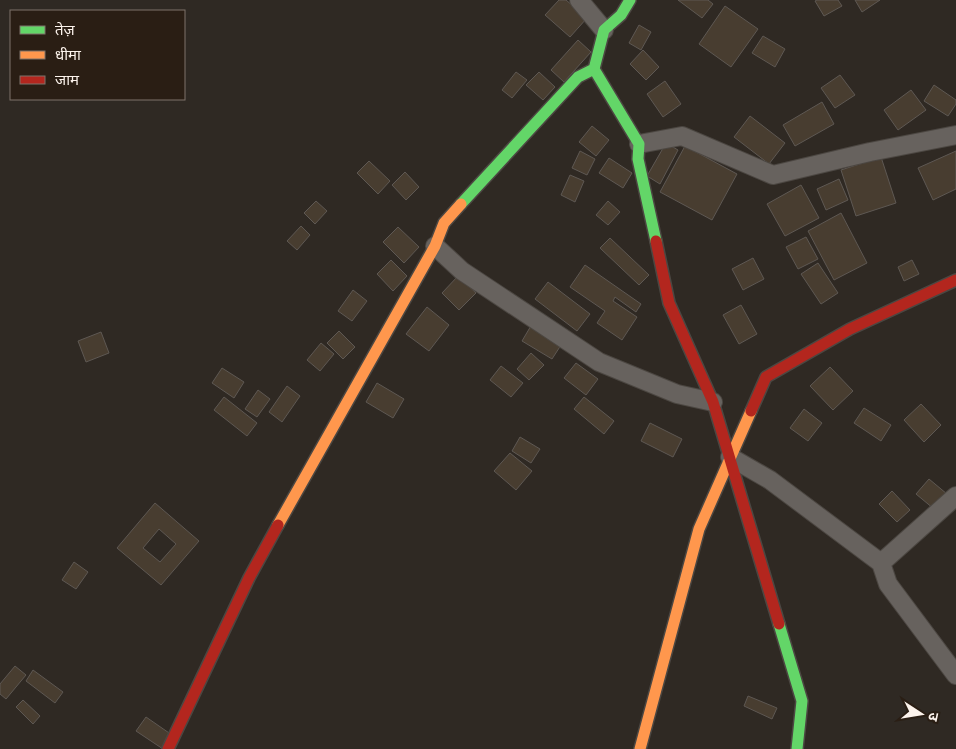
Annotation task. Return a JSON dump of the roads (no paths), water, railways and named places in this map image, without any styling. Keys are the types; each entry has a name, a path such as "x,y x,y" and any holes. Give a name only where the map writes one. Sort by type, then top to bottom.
{"street":[{"path":"579,0 604,30"},
{"path":"630,0 621,15 604,30 594,69 639,144 638,160 669,303 714,402 802,701 797,749"},
{"path":"168,749 249,578 435,246 444,223 578,77 594,69"},
{"path":"639,144 682,136 773,174 956,135"},
{"path":"435,246 462,271 599,362 677,394 714,402"},
{"path":"640,749 699,529 766,377 850,328 956,280"},
{"path":"730,458 770,480 881,563 888,584 956,675"},
{"path":"881,563 956,496"}]}
